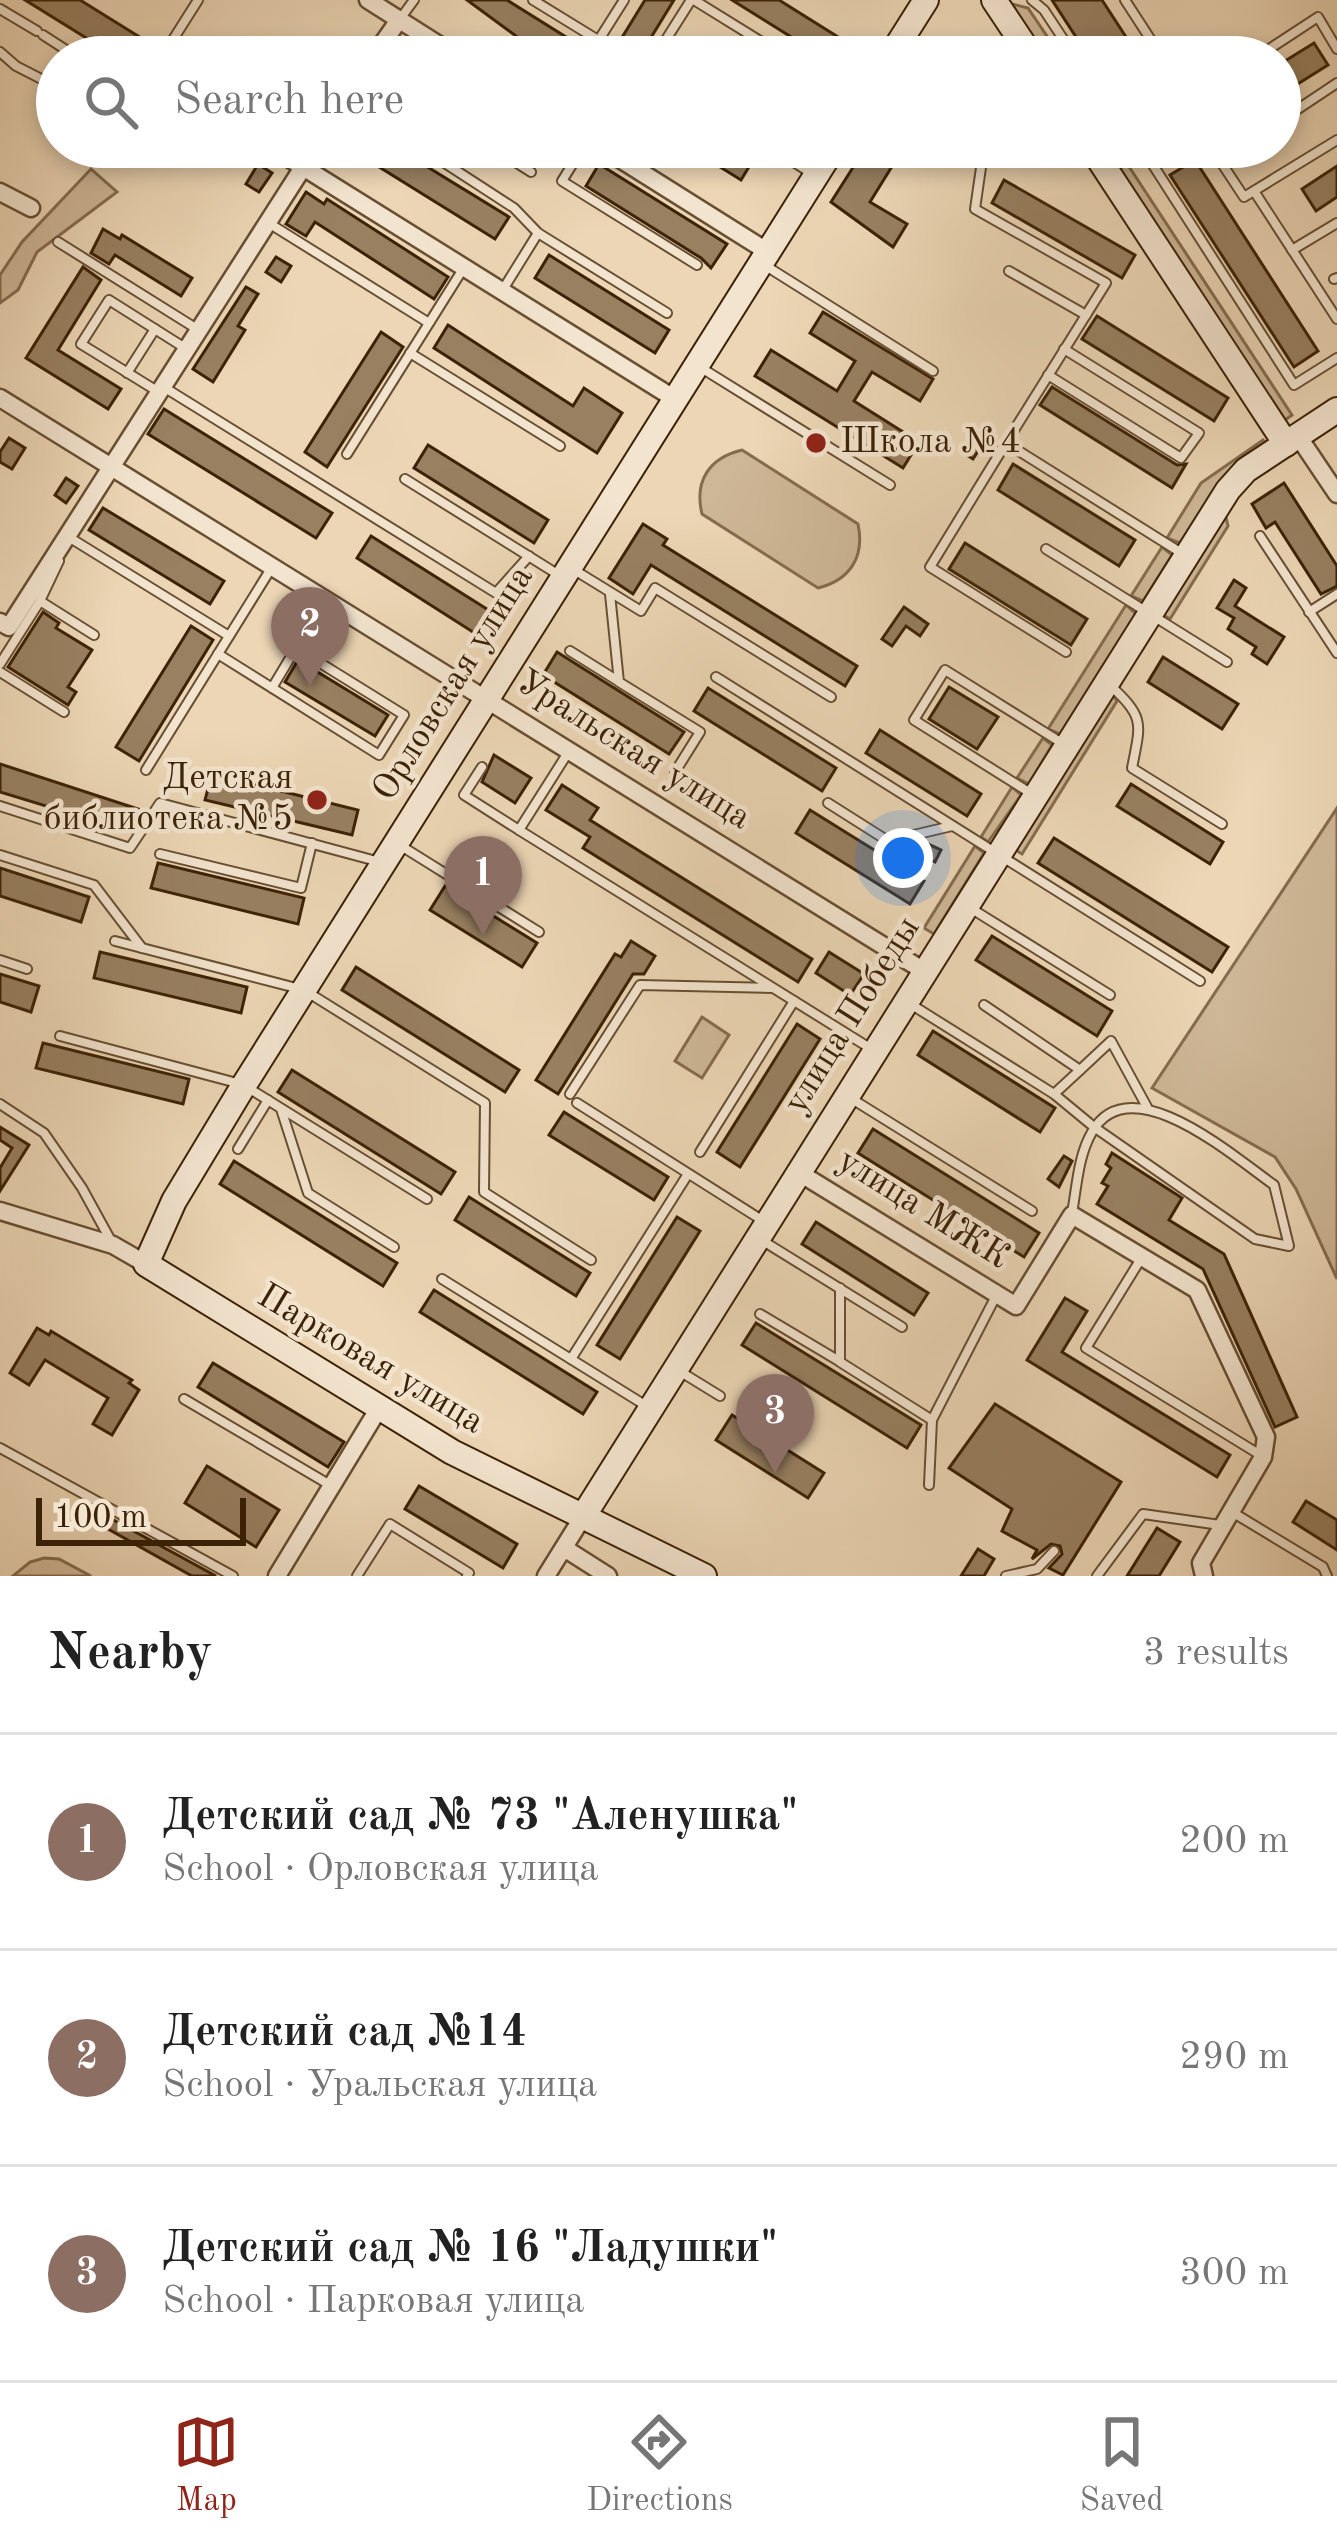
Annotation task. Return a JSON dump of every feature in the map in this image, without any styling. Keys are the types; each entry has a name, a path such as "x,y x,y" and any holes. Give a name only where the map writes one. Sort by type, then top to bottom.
{"street":[{"path":"368,0 425,36"},
{"path":"896,36 902,18 926,0"},
{"path":"996,1 1018,36"},
{"path":"388,36 399,20"},
{"path":"4,624 67,536 302,168"},
{"path":"305,168 675,399"},
{"path":"632,168 764,258"},
{"name":"Орловская улица","path":"146,1264 174,1201 244,1085 821,168"},
{"path":"1115,168 1292,440 1337,494"},
{"path":"0,193 31,208"},
{"name":"Уральская улица","path":"0,398 924,971"},
{"name":"улица Победы","path":"546,1576 1228,490 1246,470 1337,410"},
{"name":"улица МЖК","path":"798,1172 1016,1306 1072,1214"},
{"name":"Парковая улица","path":"0,1211 113,1245 521,1489 584,1515 690,1572"},
{"path":"1072,1214 1198,1290 1266,1437 1263,1456 1201,1563 1204,1576"},
{"path":"277,1576 379,1408"},
{"path":"564,1548 608,1576"}],"lane":[{"path":"175,36 198,0"},
{"path":"399,20 414,0"},
{"path":"533,0 592,36"},
{"path":"600,36 623,0"},
{"path":"669,36 692,0 751,36"},
{"path":"1032,0 1061,36"},
{"path":"1125,0 1148,36"},
{"path":"0,9 45,36"},
{"path":"1289,36 1318,17 1337,49"},
{"path":"0,52 36,76"},
{"path":"1301,107 1337,83"},
{"path":"1301,162 1337,140"},
{"path":"452,168 514,208 538,232 667,313"},
{"path":"525,168 531,172"},
{"path":"570,168 562,181 697,266"},
{"path":"803,168 816,176"},
{"path":"981,168 975,209 1106,284 930,567 1066,652"},
{"path":"1155,168 1294,385 1337,358"},
{"path":"1224,168 1244,197 1291,168"},
{"path":"1254,191 1337,319"},
{"path":"267,222 429,323"},
{"path":"1292,250 1337,223"},
{"path":"502,291 538,232"},
{"path":"58,242 198,329"},
{"path":"764,258 933,371"},
{"path":"347,454 464,267"},
{"path":"1010,272 1086,315"},
{"path":"186,348 109,300 81,344 496,593 529,556"},
{"path":"128,373 155,329"},
{"path":"1048,375 1181,458 1199,434 1064,350"},
{"path":"410,352 560,446"},
{"path":"697,364 890,485"},
{"path":"1006,443 1186,556"},
{"path":"405,478 529,556 641,611 655,588 831,697"},
{"path":"64,712 0,668 55,573 67,536 229,636"},
{"path":"1260,536 1337,653"},
{"path":"1046,549 1227,662"},
{"path":"146,770 272,567"},
{"path":"610,592 619,682"},
{"path":"1309,612 1337,594"},
{"path":"40,601 94,635"},
{"path":"218,654 272,688 380,755 404,715 296,648 272,688"},
{"path":"570,651 700,732 675,772"},
{"path":"1035,795 914,720 934,687 945,670 1066,746"},
{"path":"716,677 1200,981"},
{"path":"1106,682 1136,709 1141,722 1132,768 1222,824"},
{"path":"519,830 568,751"},
{"path":"482,767 464,795 874,1051"},
{"path":"0,806 130,848 160,803 312,843 390,853 539,932"},
{"path":"828,803 888,841 953,826"},
{"path":"160,854 301,888 312,843"},
{"path":"0,855 94,885 142,948"},
{"path":"966,905 1110,994"},
{"path":"115,941 304,990 485,1103 484,1192 591,1260"},
{"path":"0,960 27,969"},
{"path":"570,1094 640,985 772,988"},
{"path":"700,1152 794,1001"},
{"path":"905,1001 1054,1094 1094,1127 1255,1239 1289,1246 1274,1185 1204,1137 1147,1107 1117,1108 1094,1127 1083,1151 1072,1214"},
{"path":"984,1005 1080,1070"},
{"path":"61,1036 244,1085 427,1199"},
{"path":"1054,1094 1111,1041 1147,1107"},
{"path":"846,1095 1032,1211"},
{"path":"238,1149 268,1100"},
{"path":"577,1103 688,1174 840,1288 902,1328"},
{"path":"0,1104 44,1133 113,1245"},
{"path":"281,1108 308,1193 394,1246"},
{"path":"571,1359 688,1174"},
{"path":"1142,1257 1086,1348 1263,1456"},
{"path":"442,1279 650,1408"},
{"path":"840,1288 840,1362"},
{"path":"928,1485 932,1420 997,1294"},
{"path":"760,1314 932,1420"},
{"path":"675,1368 720,1396"},
{"path":"184,1399 332,1486"},
{"path":"0,1448 233,1576"},
{"path":"1097,1576 1143,1514 1227,1519 1323,1568 1327,1576"},
{"path":"357,1576 390,1523 469,1573 467,1576"},
{"path":"1006,1576 1037,1569 1054,1551 1043,1570 1046,1576"}],"shaded area":[{"path":"1012,4 1028,8 1047,36 1031,36"},
{"path":"1130,168 1292,415 1285,420 1279,418 1120,171"},
{"path":"91,169 117,192 37,252 18,290 0,303 0,275 22,242"},
{"path":"1263,440 1267,445 1220,483 1180,543 1167,538 1201,483"},
{"path":"742,450 858,524 857,557 847,573 818,588 702,514 700,491 707,473 721,459"},
{"path":"1225,513 1228,526 1170,619 1160,613"},
{"path":"1162,547 1172,555 1143,601 1131,596"},
{"path":"1126,605 1136,614 1060,734 1048,729"},
{"path":"1112,694 1117,701 1022,854 1014,849"},
{"path":"1043,738 1052,745 1029,784 1017,778"},
{"path":"1012,787 1021,795 988,842 981,837"},
{"path":"1337,808 1337,1279 1296,1189 1275,1157 1152,1088"},
{"path":"975,846 984,853 934,934 924,928"},
{"path":"702,1017 729,1035 702,1078 675,1061"},
{"path":"44,1558 59,1559 91,1576 13,1576"}],"building":[{"path":"25,0 80,0 138,36 83,36"},
{"path":"467,0 507,0 564,36 516,36"},
{"path":"645,0 674,0 652,36 623,36"},
{"path":"732,0 779,0 836,36 790,36"},
{"path":"1052,0 1102,0 1125,36 1075,36"},
{"path":"1314,43 1328,65 1301,82 1301,51"},
{"path":"1337,166 1337,197 1316,211 1302,189"},
{"path":"256,168 272,173 259,192 246,184"},
{"path":"381,168 429,168 509,217 495,239"},
{"path":"597,168 605,168 727,244 711,268 586,186"},
{"path":"722,168 748,168 741,180"},
{"path":"853,168 891,168 870,202 907,224 893,247 831,202"},
{"path":"1182,168 1200,168 1318,351 1294,367 1170,175"},
{"path":"1004,180 1135,255 1122,278 992,203"},
{"path":"306,192 324,204 327,199 448,277 434,299 315,222 306,236 286,224"},
{"path":"103,229 120,239 122,235 192,278 181,296 115,255 109,264 91,253"},
{"path":"549,255 669,330 655,353 535,278"},
{"path":"276,257 291,266 281,282 266,272"},
{"path":"83,267 101,280 58,350 121,389 108,409 26,358"},
{"path":"246,287 258,294 238,326 245,330 213,382 193,369"},
{"path":"823,312 933,379 920,401 872,372 854,401 919,442 903,468 755,376 771,350 837,391 855,361 810,333"},
{"path":"1097,316 1228,398 1214,421 1082,339"},
{"path":"448,325 573,406 584,388 622,413 597,453 434,348"},
{"path":"381,332 403,347 327,467 305,452"},
{"path":"1052,387 1177,465 1186,464 1172,488 1040,405"},
{"path":"164,409 332,513 316,538 148,434"},
{"path":"975,432 986,439 973,459 962,452"},
{"path":"9,438 25,448 12,469 0,462"},
{"path":"428,445 548,520 534,543 414,468"},
{"path":"1013,464 1135,540 1119,566 998,490"},
{"path":"66,478 78,486 66,503 55,495"},
{"path":"1284,483 1337,566 1337,586 1321,594 1275,522 1266,528 1252,504"},
{"path":"103,508 224,581 210,604 89,530"},
{"path":"643,524 667,539 663,545 857,666 845,686 651,565 633,594 609,578"},
{"path":"371,536 490,611 476,634 357,558"},
{"path":"965,543 1087,619 1071,645 949,569"},
{"path":"1234,580 1246,588 1235,606 1284,637 1267,664 1252,654 1256,647 1228,629 1234,618 1217,608"},
{"path":"904,607 928,624 920,636 906,626 892,646 882,639"},
{"path":"43,612 59,623 56,628 92,650 68,687 76,692 68,705 8,667"},
{"path":"191,626 213,640 139,761 116,747"},
{"path":"557,652 684,732 669,754 543,675"},
{"path":"1163,657 1238,704 1222,729 1148,682"},
{"path":"298,660 388,715 375,736 285,682"},
{"path":"949,687 998,717 977,749 929,719"},
{"path":"708,688 836,768 822,791 694,711"},
{"path":"880,730 981,794 967,816 866,753"},
{"path":"494,755 531,778 515,803 482,782"},
{"path":"0,764 138,809 131,832 0,792"},
{"path":"212,774 358,810 352,835 205,800"},
{"path":"1131,784 1223,842 1210,864 1117,806"},
{"path":"562,785 598,808 590,820 812,959 798,982 583,848 590,837 546,810"},
{"path":"810,810 924,881 910,904 796,833"},
{"path":"1054,838 1228,947 1212,972 1038,863"},
{"path":"922,841 941,850 935,862 916,852"},
{"path":"158,863 304,898 298,924 151,888"},
{"path":"0,868 89,897 81,922 0,896"},
{"path":"445,886 537,943 522,967 430,910"},
{"path":"992,936 1112,1011 1097,1036 976,960"},
{"path":"631,941 655,956 644,974 633,974 558,1094 536,1080 615,954 621,957"},
{"path":"100,952 247,987 241,1013 94,978"},
{"path":"829,952 864,974 850,995 816,973"},
{"path":"356,967 519,1070 505,1092 342,990"},
{"path":"0,974 39,986 31,1012 0,1002"},
{"path":"797,1024 820,1039 740,1167 717,1152"},
{"path":"933,1031 1055,1108 1040,1132 918,1055"},
{"path":"43,1043 189,1079 183,1104 36,1068"},
{"path":"292,1070 455,1172 441,1194 278,1092"},
{"path":"564,1112 668,1177 654,1200 549,1135"},
{"path":"0,1127 29,1145 0,1191 0,1168 12,1148 0,1140"},
{"path":"873,1129 1039,1233 1024,1257 858,1153"},
{"path":"1112,1153 1182,1198 1169,1220 1224,1254 1297,1417 1275,1427 1203,1269 1097,1204 1108,1186 1102,1183 1111,1168 1106,1164"},
{"path":"1064,1156 1072,1161 1059,1187 1048,1179"},
{"path":"234,1161 397,1263 383,1286 220,1184"},
{"path":"469,1197 590,1273 576,1296 455,1220"},
{"path":"677,1217 700,1231 620,1359 597,1345"},
{"path":"816,1222 928,1293 914,1315 802,1244"},
{"path":"434,1290 597,1392 583,1414 420,1312"},
{"path":"1065,1298 1087,1311 1062,1352 1230,1455 1217,1477 1027,1360"},
{"path":"756,1323 921,1425 907,1448 742,1345"},
{"path":"37,1328 49,1335 51,1331 132,1380 129,1383 139,1390 112,1435 93,1424 108,1398 45,1360 29,1385 10,1373"},
{"path":"213,1363 344,1442 328,1467 198,1387"},
{"path":"995,1404 1121,1482 1063,1575 1049,1568 1062,1554 1060,1546 1051,1544 1032,1559 1037,1550 1002,1531 1012,1509 949,1468"},
{"path":"732,1415 824,1473 808,1498 716,1440"},
{"path":"207,1466 279,1510 256,1547 185,1503"},
{"path":"419,1486 517,1544 503,1568 405,1509"},
{"path":"1306,1501 1337,1520 1337,1550 1293,1522"},
{"path":"97,1511 216,1576 192,1576 92,1520"},
{"path":"1157,1528 1180,1542 1159,1576 1127,1576"},
{"path":"978,1549 994,1559 984,1576 961,1576"}],"place":[{"name":"Школа №4","path":"816,443"},
{"name":"Детский сад №14","path":"310,686"},
{"name":"Детская библиотека №5","path":"317,800"},
{"name":"Детский сад № 73 \"Аленушка\"","path":"483,935"},
{"name":"Детский сад № 16 \"Ладушки\"","path":"775,1473"}]}
